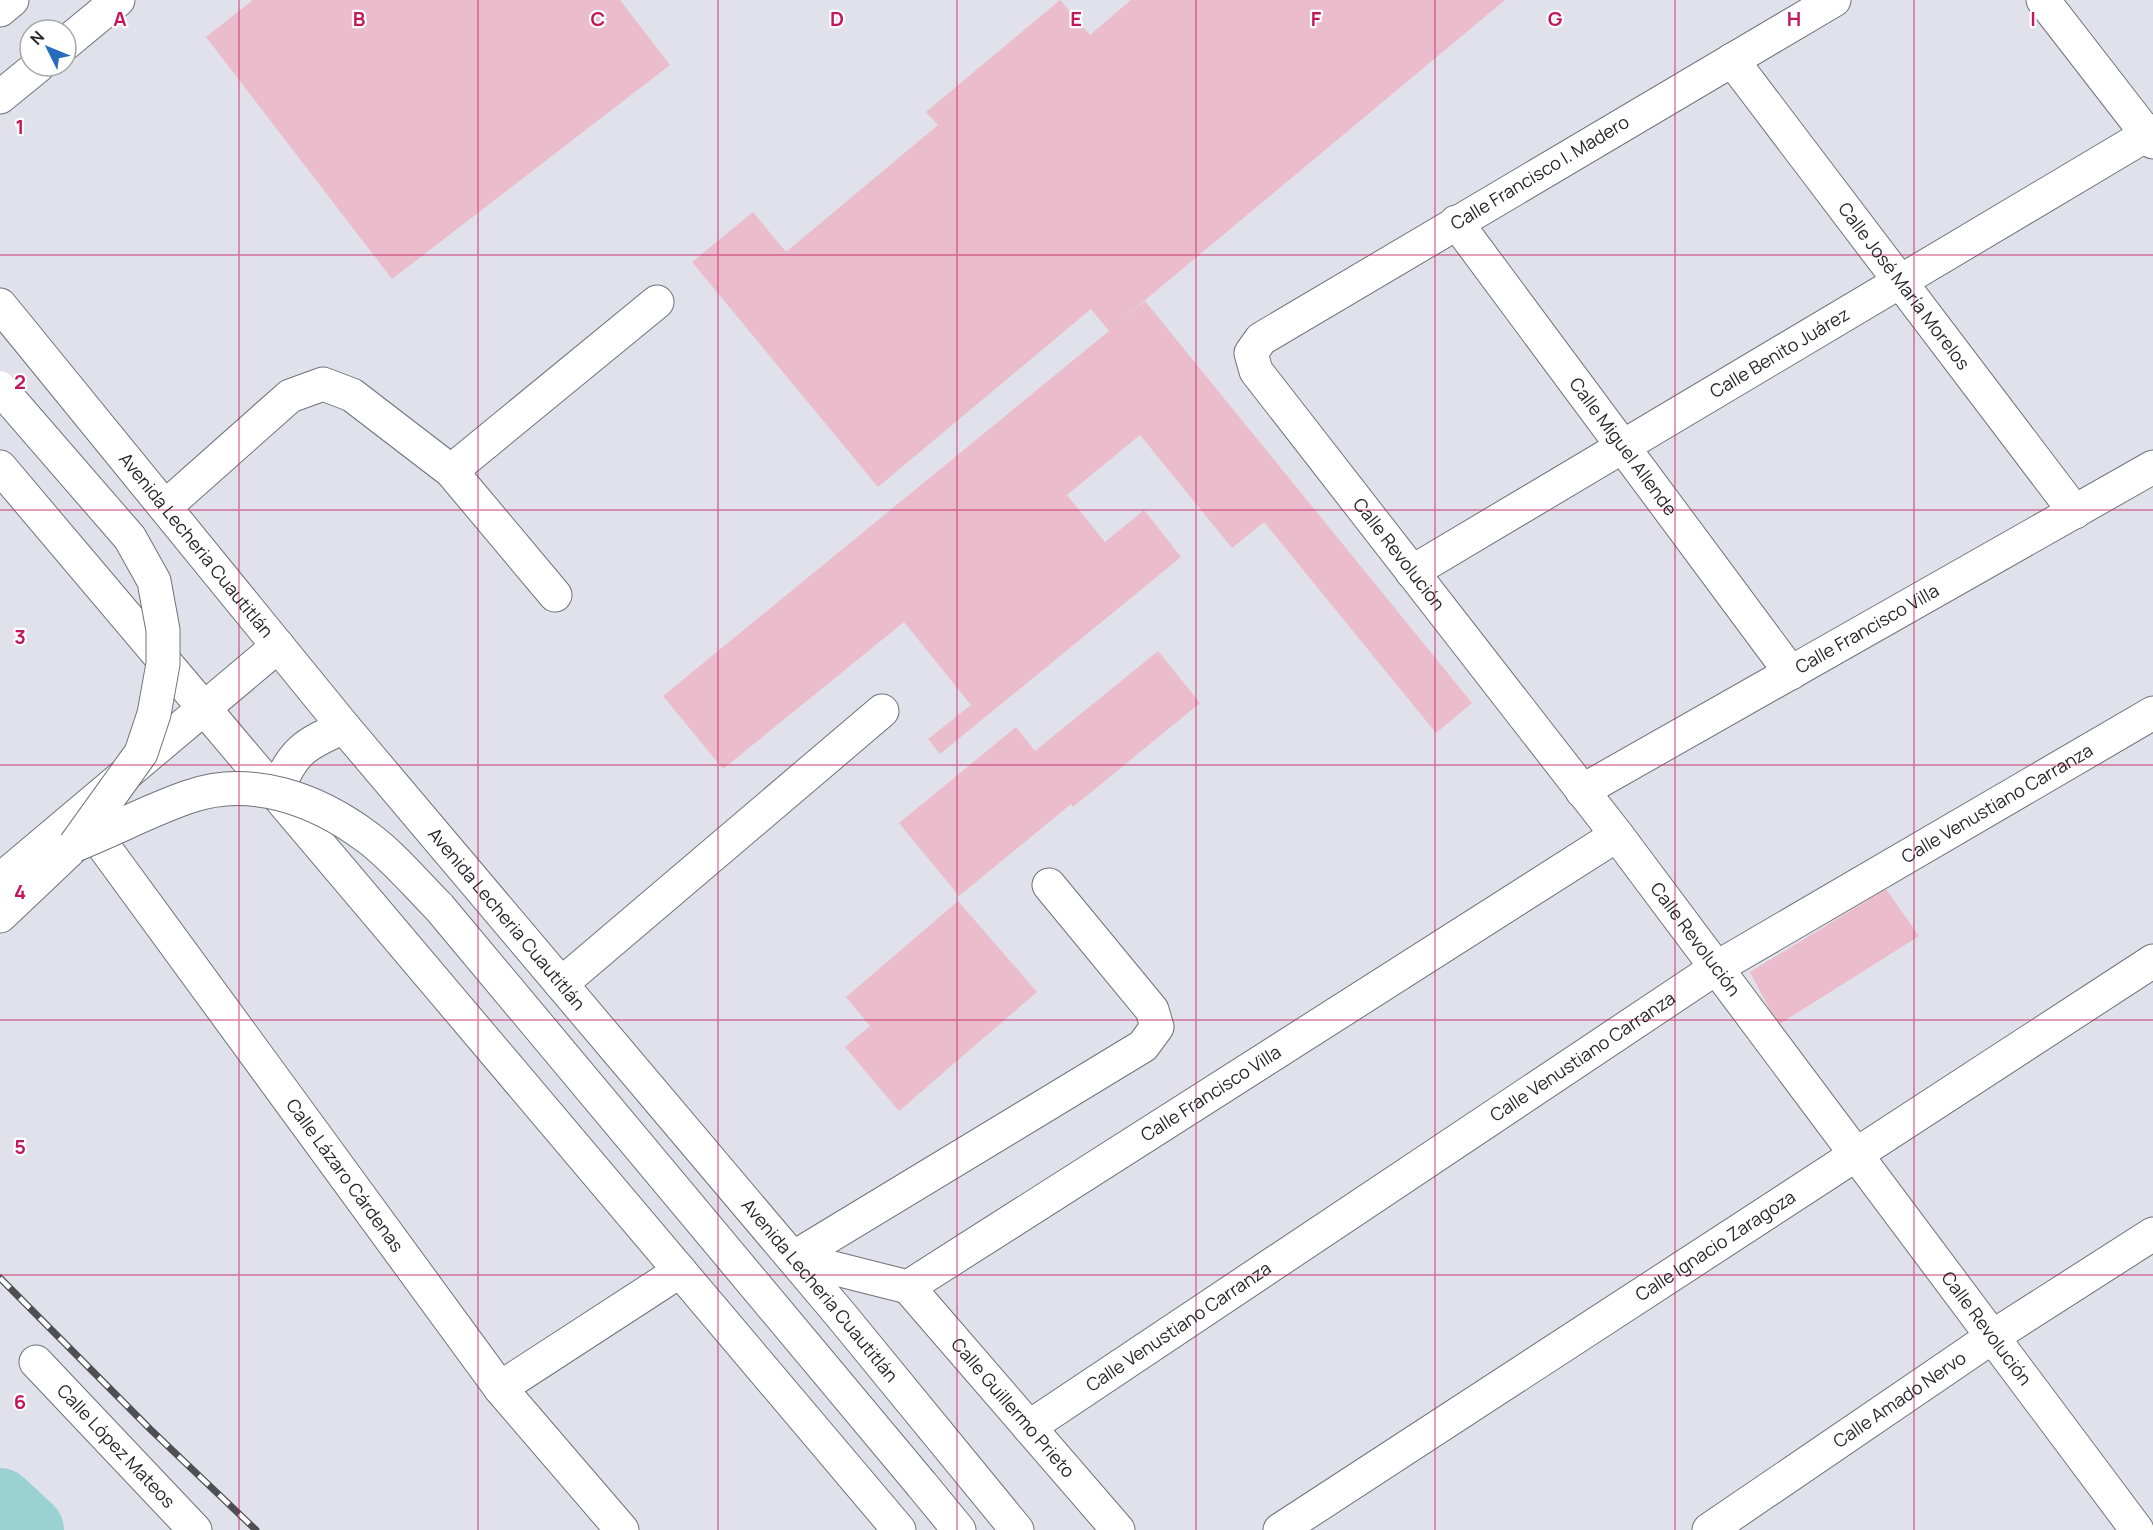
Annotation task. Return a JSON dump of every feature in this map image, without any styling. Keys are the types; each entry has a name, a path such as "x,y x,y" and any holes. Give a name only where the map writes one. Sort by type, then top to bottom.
{"street":[{"path":"0,10 12,0"},
{"path":"78,33 118,0"},
{"name":"Calle Francisco I. Madero","path":"1251,353 1261,339 1834,0"},
{"path":"2043,0 2151,136"},
{"name":"Calle José María Morelos","path":"1732,60 2075,512"},
{"path":"0,97 23,78"},
{"name":"Calle Benito Juárez","path":"1412,572 1900,281 2151,136"},
{"name":"Calle Miguel Allende","path":"1456,222 1791,673"},
{"path":"451,471 657,302"},
{"name":"Avenida Lecheria Cuautitlán","path":"0,305 344,727 793,1258 1017,1530"},
{"name":"Calle Revolución","path":"1251,353 1256,371 1617,836 2137,1530"},
{"path":"165,507 290,396 323,384 352,395 451,471 555,595"},
{"path":"0,388 130,538 154,581 163,630 163,664 154,714 141,753 75,845 0,916"},
{"path":"0,467 899,1530"},
{"name":"Calle Francisco Villa","path":"1582,791 2153,467"},
{"path":"0,880 278,645"},
{"path":"561,984 882,711"},
{"name":"Calle Venustiano Carranza","path":"1029,1427 1716,968 2153,713"},
{"path":"276,793 287,766 300,750 344,727"},
{"path":"75,845 189,796 238,787 269,789 323,809 368,838 439,907 959,1530"},
{"name":"Calle Lázaro Cárdenas","path":"79,812 500,1388 622,1530"},
{"name":"Calle Francisco Villa","path":"908,1287 1617,836"},
{"path":"793,1258 1143,1046 1156,1027 1152,1010 1050,885"},
{"name":"Calle Ignacio Zaragoza","path":"1280,1530 2153,961"},
{"name":"Calle Amado Nervo","path":"1709,1530 1992,1337 2153,1234"},
{"path":"793,1258 908,1287"},
{"path":"500,1388 680,1271"},
{"name":"Calle Guillermo Prieto","path":"908,1287 1118,1530"},
{"name":"Calle López Mateos","path":"36,1362 195,1530"}],"building":[{"path":"253,0 620,0 670,65 392,279 206,37"},
{"path":"1060,0 1090,35 1131,0 1505,0 1114,326 1145,301 1472,703 1436,733 1264,522 1232,548 1140,435 1067,495 1105,542 1144,510 1181,557 940,754 928,739 971,705 904,622 723,769 663,696 1109,331 1091,309 878,487 692,262 753,212 786,252 938,125 926,112"},
{"path":"1158,651 1200,703 1073,807 1071,804 959,896 899,823 1016,727 1035,751"},
{"path":"1886,889 1919,936 1778,1025 1750,972"},
{"path":"958,901 1037,992 899,1111 845,1047 870,1026 846,997"}],"waterway":[{"path":"0,1503 29,1530"}],"railway":[{"path":"0,1278 150,1429 256,1530"}]}
